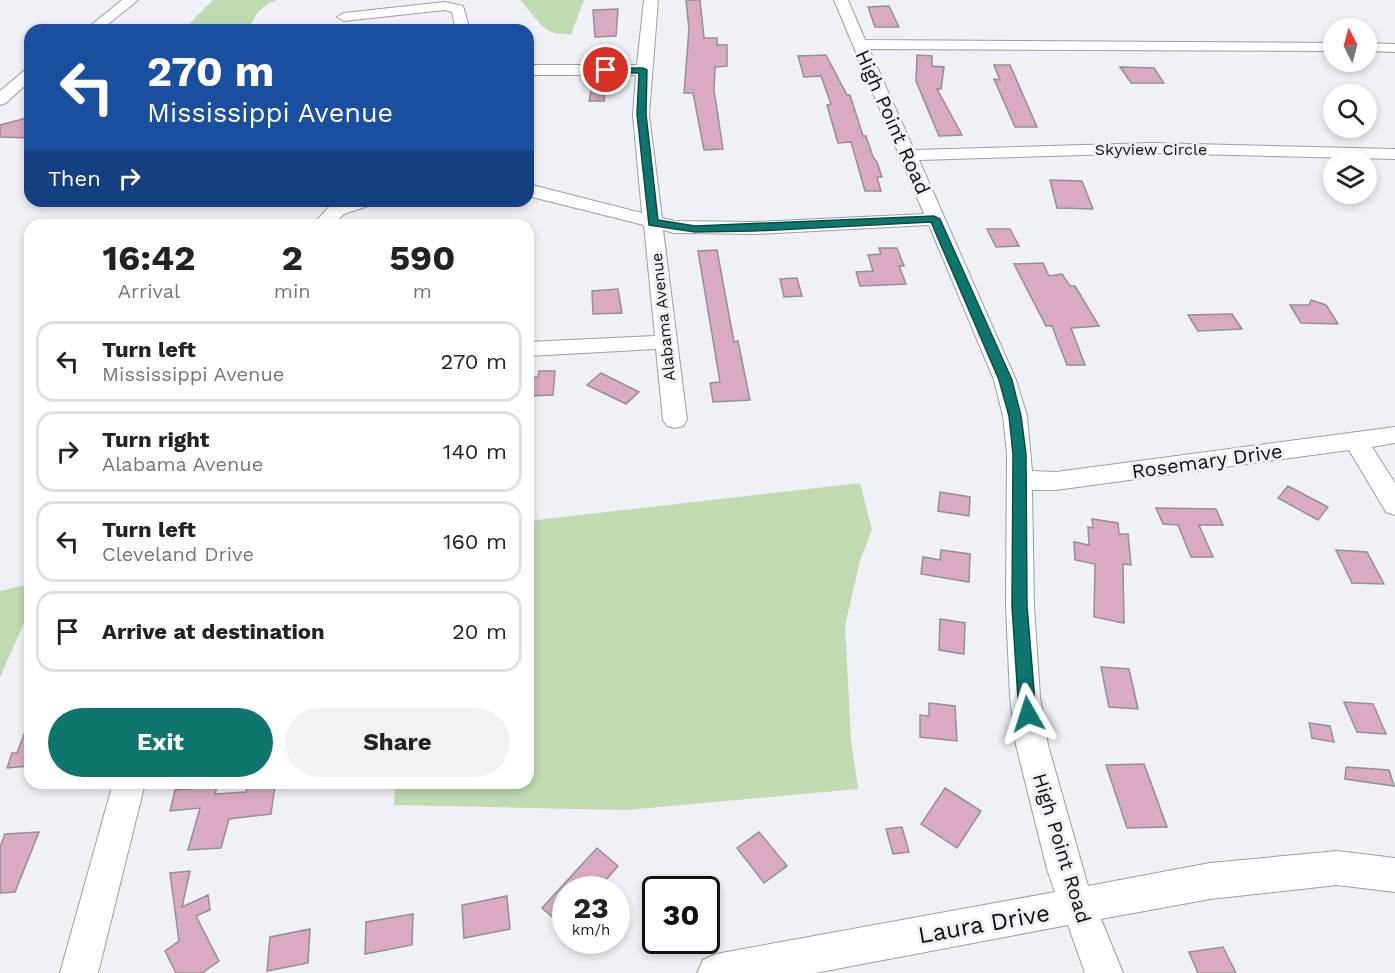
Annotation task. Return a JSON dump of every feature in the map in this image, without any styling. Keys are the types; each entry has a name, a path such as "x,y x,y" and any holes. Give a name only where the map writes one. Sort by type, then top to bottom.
{"street":[{"path":"100,24 132,0"},
{"name":"Alabama Avenue","path":"651,0 651,31 643,70 641,114 664,342 675,420"},
{"name":"High Point Road","path":"841,0 1005,380 1015,416 1019,454 1020,606 1025,697 1032,745 1051,824 1077,908 1104,973"},
{"path":"344,17 445,6 458,9 462,24"},
{"path":"859,45 1323,47"},
{"path":"1377,47 1395,48"},
{"path":"534,70 643,70"},
{"path":"2,96 24,78"},
{"path":"2,96 24,95"},
{"name":"Skyview Circle","path":"907,154 1152,148 1395,154"},
{"path":"534,191 653,223 695,229 934,219"},
{"path":"328,219 337,210 346,207"},
{"path":"534,349 664,342"},
{"name":"Rosemary Drive","path":"1018,480 1056,481 1395,435"},
{"path":"1356,440 1395,505"},
{"path":"79,973 127,789"},
{"name":"Laura Drive","path":"716,973 1077,908 1210,881 1337,868 1395,875"}],"green space":[{"path":"213,0 277,0 267,4 259,11 251,24 189,24"},
{"path":"520,0 584,0 571,34 561,34 542,25"},
{"path":"860,483 872,530 860,561 845,625 851,741 858,789 627,810 394,805 395,789 534,789 534,520"},
{"path":"24,585 24,623 0,677 0,591"}],"building":[{"path":"686,0 700,0 704,38 717,38 717,45 727,45 727,66 715,67 714,90 723,149 704,150 693,93 684,93 689,29"},
{"path":"889,6 899,27 875,27 868,7"},
{"path":"618,9 616,36 595,37 593,10"},
{"path":"826,55 847,95 850,95 863,136 866,136 882,177 877,177 881,191 865,191 851,142 838,143 827,105 831,104 821,76 804,77 798,56"},
{"path":"917,55 932,56 932,66 944,67 941,89 937,89 962,135 939,136 916,81"},
{"path":"994,65 1010,65 1037,127 1015,127 994,79 1000,80"},
{"path":"1120,67 1154,68 1164,83 1131,83"},
{"path":"592,86 606,86 604,101 589,101"},
{"path":"24,119 24,138 0,137 0,125"},
{"path":"1050,180 1082,181 1093,209 1057,208"},
{"path":"987,229 1010,229 1019,246 996,247"},
{"path":"879,248 897,248 904,266 899,266 906,284 860,286 856,272 873,271 868,255 881,254"},
{"path":"717,250 734,342 738,341 750,400 713,402 710,383 720,382 698,251"},
{"path":"1043,263 1049,276 1062,274 1070,286 1075,286 1099,326 1071,328 1085,365 1067,365 1052,326 1046,326 1014,264"},
{"path":"797,278 802,296 784,297 780,279"},
{"path":"618,289 622,313 593,314 592,291"},
{"path":"1311,300 1326,305 1338,324 1301,323 1290,305 1309,305"},
{"path":"1232,314 1242,329 1198,331 1188,315"},
{"path":"539,371 555,371 553,395 534,396 534,377 538,377"},
{"path":"601,373 639,392 626,404 587,385"},
{"path":"1288,486 1328,507 1318,520 1278,498"},
{"path":"940,492 970,497 969,516 938,511"},
{"path":"1156,508 1216,509 1223,525 1199,525 1213,557 1191,557 1178,525 1163,524"},
{"path":"1092,519 1118,523 1119,534 1128,534 1131,565 1123,564 1124,623 1094,617 1095,564 1075,560 1074,542 1089,545 1088,527 1093,528"},
{"path":"941,550 970,554 969,582 921,574 923,557 940,560"},
{"path":"1336,550 1367,552 1384,584 1352,583"},
{"path":"940,619 965,623 964,654 939,650"},
{"path":"1101,667 1129,669 1138,709 1109,707"},
{"path":"1344,702 1373,704 1386,734 1357,732"},
{"path":"929,703 955,706 957,741 920,737 920,715 929,716"},
{"path":"1309,723 1330,726 1334,742 1312,738"},
{"path":"24,735 24,767 7,768 12,753 17,753"},
{"path":"1144,764 1167,827 1127,828 1106,765"},
{"path":"1346,767 1389,770 1394,786 1345,779"},
{"path":"945,788 981,811 957,848 921,824"},
{"path":"216,789 215,794 246,792 247,789 274,789 271,814 229,819 221,848 188,850 200,808 170,811 175,790"},
{"path":"902,827 909,852 893,854 886,829"},
{"path":"39,832 15,892 0,893 0,847 5,834"},
{"path":"759,832 787,866 764,883 737,848"},
{"path":"597,848 618,866 609,876 571,876"},
{"path":"190,871 182,907 208,895 210,910 196,916 219,961 202,973 176,973 165,951 179,941 170,873"},
{"path":"507,896 510,929 464,938 462,905"},
{"path":"552,897 552,917 542,908"},
{"path":"413,914 412,945 365,954 366,922"},
{"path":"310,929 308,963 267,971 270,937"},
{"path":"1223,947 1236,973 1198,973 1189,952"}],"route":[{"path":"606,70 643,70 641,114 653,223 695,229 934,219 1005,380 1015,416 1019,454 1021,544 1019,594 1028,714"}]}
